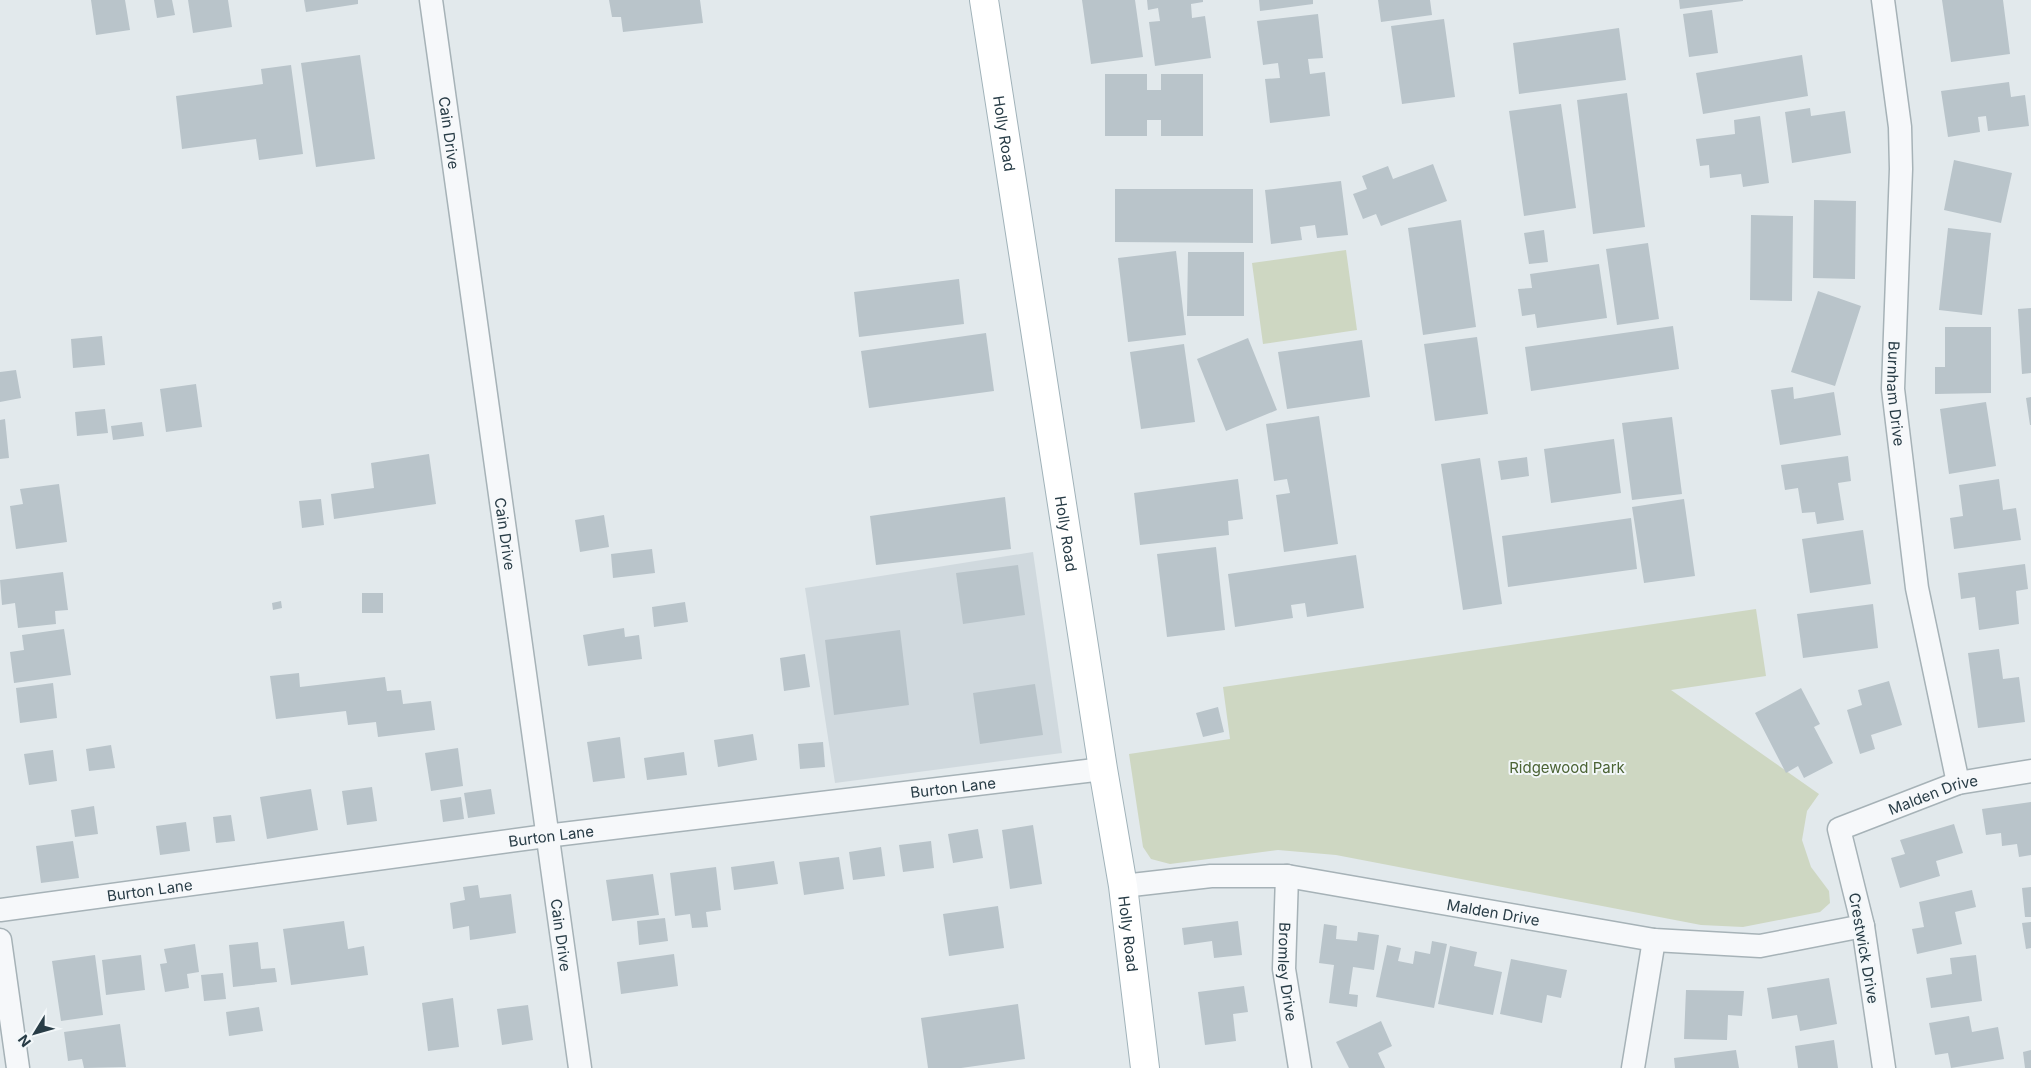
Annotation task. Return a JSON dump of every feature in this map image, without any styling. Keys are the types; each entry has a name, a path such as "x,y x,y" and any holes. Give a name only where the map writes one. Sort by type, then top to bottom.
{"main road":[{"name":"Holly Road","path":"984,0 1103,769 1123,886 1146,1068"}],"street":[{"name":"Cain Drive","path":"431,0 546,836 580,1068"},
{"name":"Burnham Drive","path":"1883,0 1900,127 1901,169 1893,389 1917,588 1958,783"},
{"name":"Burton Lane","path":"0,910 546,836 1103,769"},
{"name":"Malden Drive","path":"1839,829 1958,783 2031,771"},
{"name":"Crestwick Drive","path":"1839,829 1863,926 1884,1068"},
{"name":"Malden Drive","path":"1123,886 1211,876 1287,876 1654,940 1760,946 1863,926"},
{"name":"Bromley Drive","path":"1287,876 1284,969 1300,1068"},
{"path":"0,940 18,1068"},
{"path":"1633,1068 1654,940"}],"shaded area":[{"path":"1033,552 1062,753 835,783 805,588"}],"green space":[{"path":"1346,250 1357,330 1263,344 1252,263"},
{"name":"Ridgewood Park","path":"1756,609 1766,676 1671,690 1819,794 1807,811 1802,840 1811,867 1829,891 1830,903 1820,912 1743,927 1701,925 1336,855 1278,850 1170,864 1151,859 1143,847 1129,754 1230,739 1223,687"}],"building":[{"path":"91,0 125,0 130,30 96,35"},
{"path":"154,0 172,0 175,15 157,18"},
{"path":"188,0 228,0 232,27 193,33"},
{"path":"304,0 358,0 358,4 306,12"},
{"path":"609,0 700,0 703,23 623,32 621,17 612,17"},
{"path":"1082,0 1135,0 1143,57 1091,64"},
{"path":"1147,0 1203,0 1203,2 1191,4 1192,18 1205,16 1211,58 1155,66 1149,22 1160,21 1158,8 1148,10"},
{"path":"1259,0 1313,0 1313,4 1260,11"},
{"path":"1378,0 1430,0 1432,15 1381,22"},
{"path":"1679,0 1743,0 1743,1 1680,9"},
{"path":"1942,0 2003,0 2010,54 1951,62"},
{"path":"1712,10 1718,53 1689,57 1683,14"},
{"path":"1318,14 1323,58 1308,59 1310,74 1325,72 1330,116 1270,123 1265,79 1280,78 1278,63 1263,65 1257,21"},
{"path":"1444,19 1455,97 1402,104 1391,26"},
{"path":"1619,28 1626,80 1519,94 1513,43"},
{"path":"360,55 375,159 316,167 301,63"},
{"path":"1802,55 1808,96 1703,114 1696,73"},
{"path":"291,65 303,154 259,160 256,139 182,149 176,96 263,84 261,69"},
{"path":"1105,74 1147,74 1147,90 1161,90 1161,74 1203,74 1203,136 1161,136 1161,120 1147,120 1147,136 1105,136"},
{"path":"2009,82 2011,97 2025,95 2029,126 1988,131 1986,116 1978,117 1980,132 1948,137 1941,91"},
{"path":"1627,93 1645,227 1593,234 1577,100"},
{"path":"1561,104 1576,208 1524,216 1509,111"},
{"path":"1810,108 1811,116 1845,111 1851,153 1792,163 1785,112"},
{"path":"1760,116 1769,183 1743,187 1741,174 1710,178 1709,165 1700,166 1696,139 1735,134 1734,120"},
{"path":"1954,160 2012,173 2001,223 1944,210"},
{"path":"1433,164 1447,201 1381,226 1376,214 1363,219 1353,194 1367,189 1362,176 1388,166 1393,179"},
{"path":"1341,181 1348,235 1317,238 1315,225 1300,227 1302,240 1271,244 1265,190"},
{"path":"1115,189 1253,189 1253,243 1115,242"},
{"path":"1814,200 1856,201 1855,279 1813,278"},
{"path":"1751,215 1793,216 1792,301 1750,300"},
{"path":"1461,220 1476,327 1423,335 1408,228"},
{"path":"1948,228 1991,233 1982,315 1939,310"},
{"path":"1544,230 1548,262 1529,264 1524,233"},
{"path":"1648,243 1659,319 1617,325 1606,249"},
{"path":"1176,251 1186,335 1128,342 1118,258"},
{"path":"1188,252 1244,252 1244,316 1187,316"},
{"path":"1599,264 1607,318 1537,328 1535,314 1522,316 1518,289 1532,288 1530,274"},
{"path":"959,279 964,324 859,337 854,292"},
{"path":"1818,291 1861,306 1835,386 1791,372"},
{"path":"2031,308 2031,373 2022,374 2018,309"},
{"path":"1673,326 1679,369 1531,391 1525,347"},
{"path":"1945,327 1991,327 1991,393 1935,394 1935,367 1945,367"},
{"path":"986,333 994,391 869,408 861,351"},
{"path":"102,336 105,365 73,368 71,339"},
{"path":"1477,337 1488,414 1435,421 1424,344"},
{"path":"1248,338 1277,410 1226,431 1197,359"},
{"path":"1362,340 1370,397 1287,409 1278,352"},
{"path":"1184,344 1195,422 1141,429 1130,352"},
{"path":"16,370 21,398 0,402 0,372"},
{"path":"196,384 202,427 166,432 160,389"},
{"path":"1793,387 1794,399 1834,392 1841,435 1780,445 1771,390"},
{"path":"2031,397 2031,425 2030,425 2026,398"},
{"path":"1986,402 1996,466 1949,474 1940,409"},
{"path":"105,409 108,433 77,436 75,412"},
{"path":"1319,416 1338,544 1284,552 1276,495 1290,493 1287,479 1274,481 1266,424"},
{"path":"1672,417 1682,494 1632,500 1622,423"},
{"path":"5,419 9,458 0,459 0,420"},
{"path":"142,422 144,436 113,440 111,426"},
{"path":"1614,439 1621,493 1551,503 1544,449"},
{"path":"429,454 436,504 334,519 331,494 374,488 371,463"},
{"path":"1848,456 1851,481 1838,483 1844,520 1817,524 1815,512 1802,513 1798,488 1785,490 1781,465"},
{"path":"1527,457 1529,476 1501,480 1498,461"},
{"path":"1480,458 1502,604 1463,610 1441,464"},
{"path":"1238,479 1243,519 1228,521 1229,535 1140,545 1134,493"},
{"path":"1999,479 2003,510 2016,508 2021,540 1954,549 1950,518 1963,516 1959,485"},
{"path":"59,484 67,542 16,549 10,506 23,504 20,489"},
{"path":"1005,497 1011,549 876,565 870,516"},
{"path":"321,499 324,525 302,528 299,501"},
{"path":"1684,499 1695,576 1644,583 1632,507"},
{"path":"604,515 609,547 580,552 575,520"},
{"path":"1631,518 1637,569 1508,587 1502,536"},
{"path":"1863,530 1871,584 1810,593 1802,539"},
{"path":"1216,547 1225,630 1167,637 1157,554"},
{"path":"652,549 655,573 613,578 611,554"},
{"path":"1356,555 1364,608 1307,617 1305,603 1291,605 1293,618 1235,627 1228,574"},
{"path":"2025,564 2028,589 2016,591 2019,624 1979,630 1975,597 1961,599 1958,573"},
{"path":"1018,565 1025,615 963,624 956,573"},
{"path":"63,572 68,610 55,611 56,624 18,628 15,603 2,605 0,580"},
{"path":"362,593 383,593 383,613 362,613"},
{"path":"281,601 282,608 273,610 272,603"},
{"path":"685,602 688,622 654,627 652,607"},
{"path":"1873,604 1878,648 1803,658 1797,614"},
{"path":"624,628 625,637 639,635 642,659 588,666 583,635"},
{"path":"64,629 71,675 14,683 10,652 24,650 22,635"},
{"path":"900,630 909,705 834,715 825,640"},
{"path":"1999,649 2003,679 2019,677 2025,722 1978,728 1968,653"},
{"path":"805,654 810,687 784,691 780,658"},
{"path":"299,673 300,687 385,677 387,691 401,690 403,704 431,701 435,730 378,737 376,722 348,725 346,711 276,719 270,676"},
{"path":"1889,681 1902,725 1871,735 1875,749 1860,754 1847,710 1862,705 1858,690"},
{"path":"53,683 57,718 20,723 16,688"},
{"path":"1035,684 1043,735 980,744 973,693"},
{"path":"1801,688 1820,724 1814,727 1833,763 1804,778 1798,766 1786,773 1755,713"},
{"path":"1218,707 1224,732 1203,737 1196,713"},
{"path":"753,734 757,760 718,767 714,740"},
{"path":"620,737 625,778 593,782 587,742"},
{"path":"823,742 825,767 800,769 798,744"},
{"path":"111,745 115,768 89,771 86,749"},
{"path":"458,748 463,786 431,791 425,753"},
{"path":"53,750 57,781 29,785 24,754"},
{"path":"684,752 687,775 647,780 644,758"},
{"path":"372,787 377,821 347,825 342,791"},
{"path":"311,789 318,830 267,839 260,797"},
{"path":"491,789 495,814 468,818 464,793"},
{"path":"461,797 464,819 443,822 440,800"},
{"path":"2031,802 2031,855 2019,857 2017,844 2002,846 2001,833 1986,835 1982,809"},
{"path":"94,806 98,834 75,837 71,810"},
{"path":"231,815 235,841 216,843 213,817"},
{"path":"186,822 190,851 160,855 156,826"},
{"path":"1954,824 1963,853 1936,861 1940,876 1900,888 1891,858 1905,854 1900,840"},
{"path":"1033,825 1042,884 1010,889 1002,830"},
{"path":"978,829 983,858 953,863 948,834"},
{"path":"73,841 79,878 41,883 36,846"},
{"path":"931,841 934,868 903,872 899,845"},
{"path":"881,847 885,876 853,880 849,852"},
{"path":"839,857 844,889 804,895 799,862"},
{"path":"774,861 778,884 734,890 731,867"},
{"path":"716,867 721,910 706,912 708,927 692,928 690,914 675,916 670,873"},
{"path":"653,874 659,915 612,921 606,880"},
{"path":"478,885 480,898 511,894 516,933 470,940 469,926 453,929 450,903 465,900 463,887"},
{"path":"2031,887 2031,917 2025,917 2022,888"},
{"path":"1972,890 1976,907 1955,912 1962,944 1917,954 1912,929 1924,927 1919,902"},
{"path":"998,906 1004,948 949,956 943,914"},
{"path":"665,918 668,941 639,945 637,921"},
{"path":"344,921 348,949 364,946 368,975 291,985 283,929"},
{"path":"1238,921 1242,955 1214,958 1212,941 1184,945 1182,928"},
{"path":"2031,922 2031,948 2026,949 2022,923"},
{"path":"1324,924 1337,926 1336,939 1357,941 1358,932 1379,935 1374,970 1353,967 1349,994 1358,995 1357,1007 1329,1003 1334,965 1319,963"},
{"path":"1432,941 1447,944 1434,1008 1376,997 1387,945 1401,948 1398,961 1413,964 1415,951 1430,954"},
{"path":"258,942 261,969 275,968 277,982 233,987 229,945"},
{"path":"195,944 199,972 187,974 189,988 165,992 160,964 167,963 164,949"},
{"path":"1450,946 1477,952 1474,966 1502,972 1493,1015 1438,1004"},
{"path":"674,954 678,986 621,994 617,962"},
{"path":"95,955 103,1015 61,1021 52,961"},
{"path":"141,955 145,990 106,995 102,960"},
{"path":"1976,955 1982,1001 1931,1008 1926,978 1952,974 1950,958"},
{"path":"1511,959 1567,970 1561,998 1547,995 1542,1023 1500,1014"},
{"path":"223,973 226,999 204,1001 201,975"},
{"path":"1829,978 1837,1024 1800,1031 1797,1015 1772,1019 1767,988"},
{"path":"1244,986 1248,1012 1233,1014 1236,1041 1205,1045 1198,992"},
{"path":"1686,990 1744,991 1742,1016 1728,1015 1727,1040 1684,1039"},
{"path":"453,998 459,1047 428,1051 422,1003"},
{"path":"1018,1004 1025,1059 961,1068 928,1068 921,1018"},
{"path":"528,1005 533,1040 502,1045 497,1009"},
{"path":"259,1007 263,1031 229,1036 226,1012"},
{"path":"1969,1016 1972,1032 1998,1027 2004,1059 1951,1068 1948,1053 1935,1055 1929,1023"},
{"path":"1381,1021 1392,1046 1378,1053 1385,1068 1349,1068 1336,1042"},
{"path":"120,1024 126,1067 84,1068 82,1059 68,1061 64,1032"},
{"path":"1834,1040 1838,1068 1798,1068 1795,1046"},
{"path":"1736,1050 1739,1068 1675,1068 1674,1058"},
{"path":"2031,1050 2031,1068 2025,1068 2023,1052"}]}
